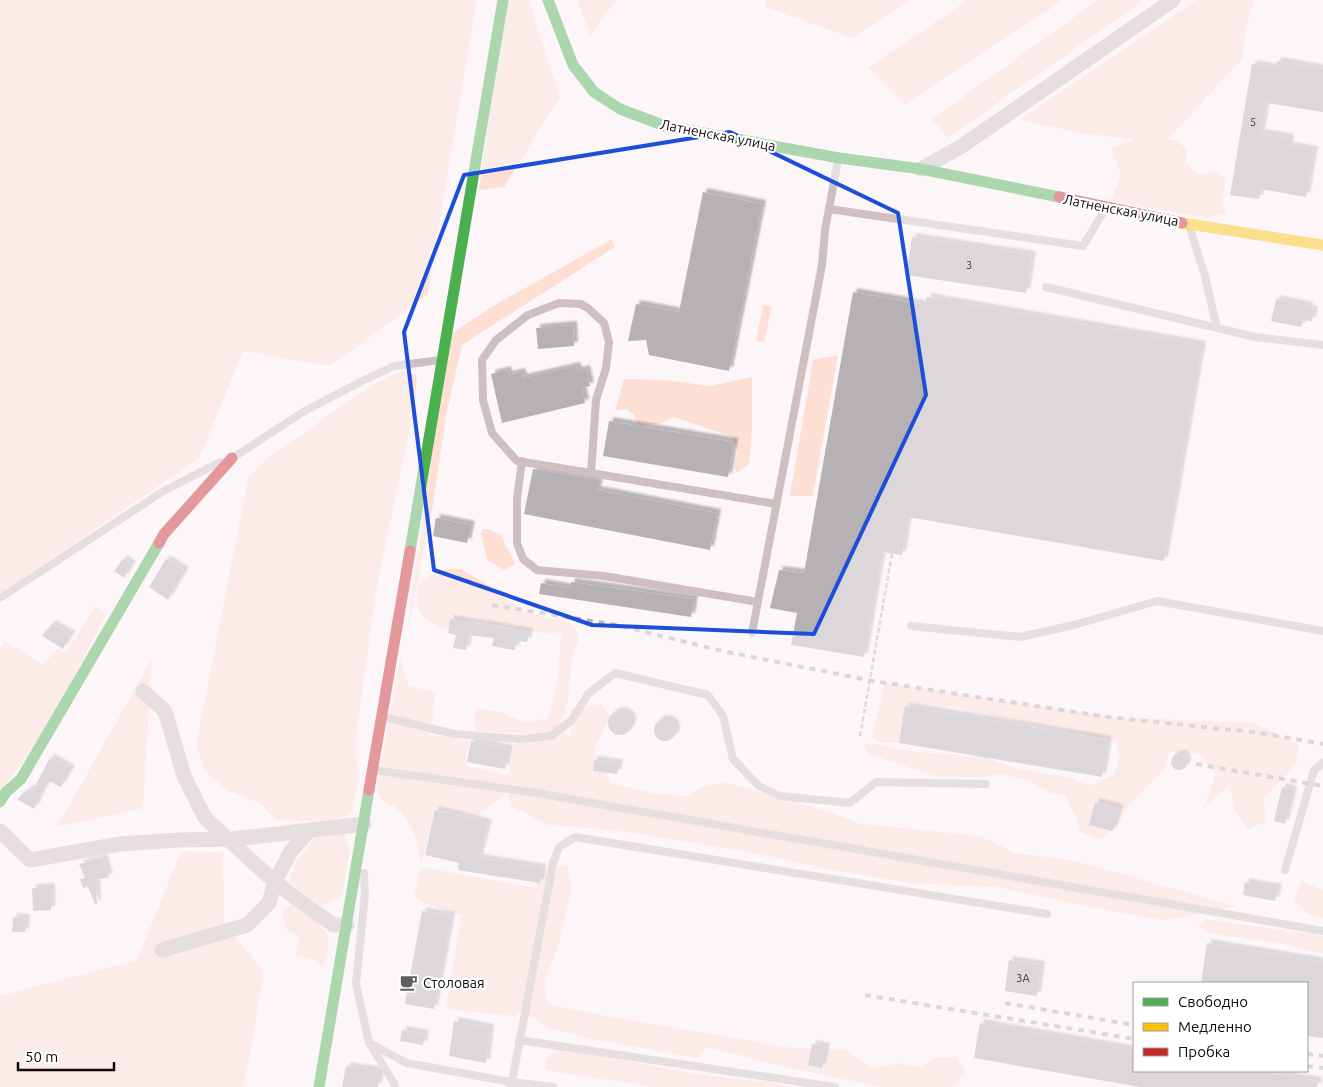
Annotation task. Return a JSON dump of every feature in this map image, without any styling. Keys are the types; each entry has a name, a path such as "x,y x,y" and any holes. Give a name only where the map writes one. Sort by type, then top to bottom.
{"street":[{"path":"319,1087 371,770 382,716 503,0"},
{"name":"Латненская улица","path":"548,0 573,66 594,92 620,109 665,126 838,158 921,169 1189,224 1323,245"},
{"path":"921,169 962,146 1174,0"},
{"path":"0,802 6,792 21,779 26,771 164,534 232,458"},
{"path":"143,691 165,711 184,776 205,818 226,839 275,881 334,925 347,925"},
{"path":"0,831 30,860 120,844 226,839 309,830 363,828"},
{"path":"162,950 247,925 269,903 275,881 291,851 309,830"}],"lane":[{"path":"752,633 822,265 838,158"},
{"path":"829,209 1082,246 1107,207"},
{"path":"1189,224 1205,276 1217,328"},
{"path":"1046,287 1255,337 1323,345"},
{"path":"591,473 596,400 606,368 609,342 604,323 581,304 560,303 528,315 496,340 482,360 483,400 492,433 518,460 591,473 776,504"},
{"path":"0,598 162,492 214,464 232,458 303,412 394,366 442,360"},
{"path":"522,461 518,498 517,543 523,559 536,570 604,576 758,602"},
{"path":"911,626 1020,637 1074,625 1157,601 1323,631"},
{"path":"382,716 454,734 520,739 551,736 572,720 588,694 615,672 708,695 723,716 733,759 759,786 780,796 850,803 876,782 986,784"},
{"path":"1285,870 1314,770 1323,763"},
{"path":"371,770 536,792 1323,931"},
{"path":"363,828 365,893 356,984 369,1042 395,1087"},
{"path":"511,1084 553,863 559,847 575,837 1047,914"},
{"path":"519,1040 836,1087"},
{"path":"369,1042 407,1063 511,1084 553,1087"}],"path":[{"path":"860,736 892,554"}],"highlighted area":[{"path":"730,132 898,213 926,395 814,634 592,625 434,570 404,332 464,175"}],"shaded area":[{"path":"0,0 477,0 427,295 330,366 243,351 199,459 0,593"},
{"path":"507,0 529,0 560,97 504,187 479,190"},
{"path":"577,0 616,0 591,36"},
{"path":"766,0 911,0 852,38 765,7"},
{"path":"968,0 1064,0 905,104 868,67"},
{"path":"1098,0 1144,0 948,138 932,119"},
{"path":"1196,0 1254,0 1246,27 1242,59 1168,139 1178,141 1187,150 1185,162 1198,174 1217,172 1226,180 1222,202 1226,213 1207,218 1111,201 1121,176 1111,148 1135,140 1076,132 1020,120"},
{"path":"612,239 615,247 462,345 447,411 433,504 409,625 407,627 449,336 488,309"},
{"path":"763,305 772,307 764,341 756,341"},
{"path":"838,355 813,496 790,496 813,360"},
{"path":"400,371 417,375 415,402 376,591 355,744 359,779 351,814 326,822 276,820 260,803 227,790 204,770 196,745 248,479 263,462 343,405 381,380"},
{"path":"752,377 752,430 749,464 737,473 734,468 738,451 731,436 673,417 659,424 647,424 640,427 634,415 627,409 615,411 624,379 665,380 710,386"},
{"path":"483,529 488,529 502,535 516,564 504,570 487,560 481,533"},
{"path":"449,569 461,569 494,589 524,612 570,623 576,630 579,638 572,657 568,700 560,728 569,737 572,731 570,710 600,704 610,716 594,750 612,783 656,794 686,796 703,787 725,782 830,812 861,824 980,836 1016,853 1075,861 1236,906 1165,920 1090,907 997,887 909,883 823,868 744,851 612,830 547,825 511,806 508,788 505,795 476,816 435,810 421,863 415,835 401,812 384,801 376,789 401,655 408,685 435,693 433,715 428,735 469,741 465,761 469,767 508,775 515,742 535,734 476,731 474,709 497,711 526,723 548,718 554,698 559,666 561,634 552,632 550,634 470,620 445,629 424,618 417,603 419,586 426,578"},
{"path":"95,606 106,615 46,730 0,793 0,649 5,641 43,665 57,649 66,652"},
{"path":"152,659 143,808 57,827"},
{"path":"885,683 1113,717 1254,723 1299,745 1297,763 1264,799 1266,822 1248,829 1235,810 1230,784 1203,809 1216,774 1199,754 1170,751 1164,770 1129,806 1108,835 1097,839 1080,832 1075,814 1064,795 1051,793 1029,781 1002,774 985,777 934,776 869,754 864,745 874,744 916,752 984,757 1018,769 1074,778 1088,786 1114,775 1120,756 1116,741 950,707 910,702 904,715 899,743 879,743 872,738"},
{"path":"344,833 350,847 342,896 322,906 305,896 289,881 296,862 316,837"},
{"path":"181,851 223,852 224,922 264,972 244,1087 0,1087 0,996 137,960"},
{"path":"567,864 572,888 560,940 545,981 547,1004 792,1048 845,1049 873,1069 899,1063 921,1068 938,1057 956,1057 966,1073 952,1087 882,1087 794,1069 707,1047 697,1058 592,1039 547,1027 536,1019 517,1011 515,1016 446,1009 461,915 425,903 414,896 421,867 535,888 541,873"},
{"path":"1302,881 1323,890 1323,918 1307,913 1294,901"},
{"path":"291,904 315,919 325,930 329,943 323,967 314,960 296,955 299,938 286,929 282,910"},
{"path":"1205,919 1323,936 1323,954 1282,944 1206,932 1198,926"},
{"path":"559,1046 566,1052 585,1053 702,1075 767,1082 793,1087 652,1087 546,1070 546,1060"}],"building":[{"path":"1277,61 1323,69 1323,112 1266,103 1261,133 1290,138 1289,146 1314,150 1306,197 1261,189 1259,199 1230,195 1252,64 1276,68"},
{"path":"703,192 762,204 729,371 649,355 646,340 628,341 636,304 679,312"},
{"path":"912,237 1032,255 1026,293 906,275"},
{"path":"853,292 926,305 927,297 1202,345 1164,561 908,517 902,555 882,552 864,657 791,645 797,613 770,608 779,570 804,573"},
{"path":"1276,299 1309,306 1308,309 1314,310 1312,321 1303,320 1301,327 1271,321"},
{"path":"573,325 574,346 538,349 536,328"},
{"path":"576,366 578,371 586,369 590,386 582,388 585,403 502,423 491,374 507,370 508,375 521,372 523,378"},
{"path":"609,421 734,442 728,477 603,456"},
{"path":"533,469 599,480 597,490 717,513 710,550 524,514"},
{"path":"436,518 471,525 467,543 433,536"},
{"path":"123,559 132,565 124,578 114,571"},
{"path":"166,559 185,571 168,600 149,587"},
{"path":"571,582 694,599 691,617 539,594 541,583 570,588"},
{"path":"450,619 529,632 527,642 516,641 515,650 492,646 494,638 469,635 466,650 453,648 456,635 448,633"},
{"path":"52,624 71,635 63,649 42,636"},
{"path":"905,706 1108,740 1102,777 899,743"},
{"path":"620,711 628,715 632,723 628,731 620,735 612,731 608,723 612,715"},
{"path":"661,719 669,719 676,726 676,734 669,741 661,741 654,734 654,726"},
{"path":"471,741 509,749 505,769 467,762"},
{"path":"1179,754 1187,762 1179,770 1171,762"},
{"path":"50,758 71,769 61,787 48,781 34,809 17,799 30,788 33,790"},
{"path":"594,760 619,763 617,774 593,771"},
{"path":"1282,787 1293,790 1285,824 1274,821"},
{"path":"1095,802 1119,808 1113,831 1089,825"},
{"path":"435,810 488,823 479,858 542,868 540,883 458,870 459,863 425,855"},
{"path":"103,858 109,877 96,880 97,904 95,904 88,887 83,888 80,879 85,878 79,864"},
{"path":"1245,882 1278,888 1275,901 1243,895"},
{"path":"51,887 51,910 33,911 32,888"},
{"path":"422,911 451,916 434,1009 405,1004"},
{"path":"13,917 26,918 25,932 12,932"},
{"path":"1207,943 1323,962 1323,1038 1308,1036 1308,982 1201,982"},
{"path":"1009,960 1041,965 1037,996 1005,991"},
{"path":"454,1021 490,1028 486,1063 449,1056"},
{"path":"980,1023 1133,1050 1133,1072 1261,1072 1318,1081 1317,1087 1140,1087 974,1058"},
{"path":"402,1030 425,1034 423,1045 400,1041"},
{"path":"812,1044 826,1047 822,1068 808,1065"},
{"path":"346,1066 380,1071 378,1087 342,1087"}],"railway":[{"path":"492,605 616,625 727,652 873,681 1108,717 1261,733 1323,744"},
{"path":"1196,764 1323,786"},
{"path":"865,995 1133,1039"},
{"path":"1005,1003 1133,1025"},
{"path":"1308,1054 1323,1056"},
{"path":"1308,1066 1323,1068"}],"traffic: fast":[{"path":"410,551 503,0"},
{"path":"548,0 573,65 594,92 620,109 665,126 839,158 921,169 1059,197"},
{"path":"0,802 6,792 21,779 159,543"},
{"path":"319,1087 369,790"}],"traffic: slow":[{"path":"1182,223 1323,245"}],"traffic: jam":[{"path":"1059,197 1182,223"},
{"path":"159,543 164,534 232,458"},
{"path":"369,790 410,551"}],"place":[{"name":"Столовая","path":"409,983"}]}
